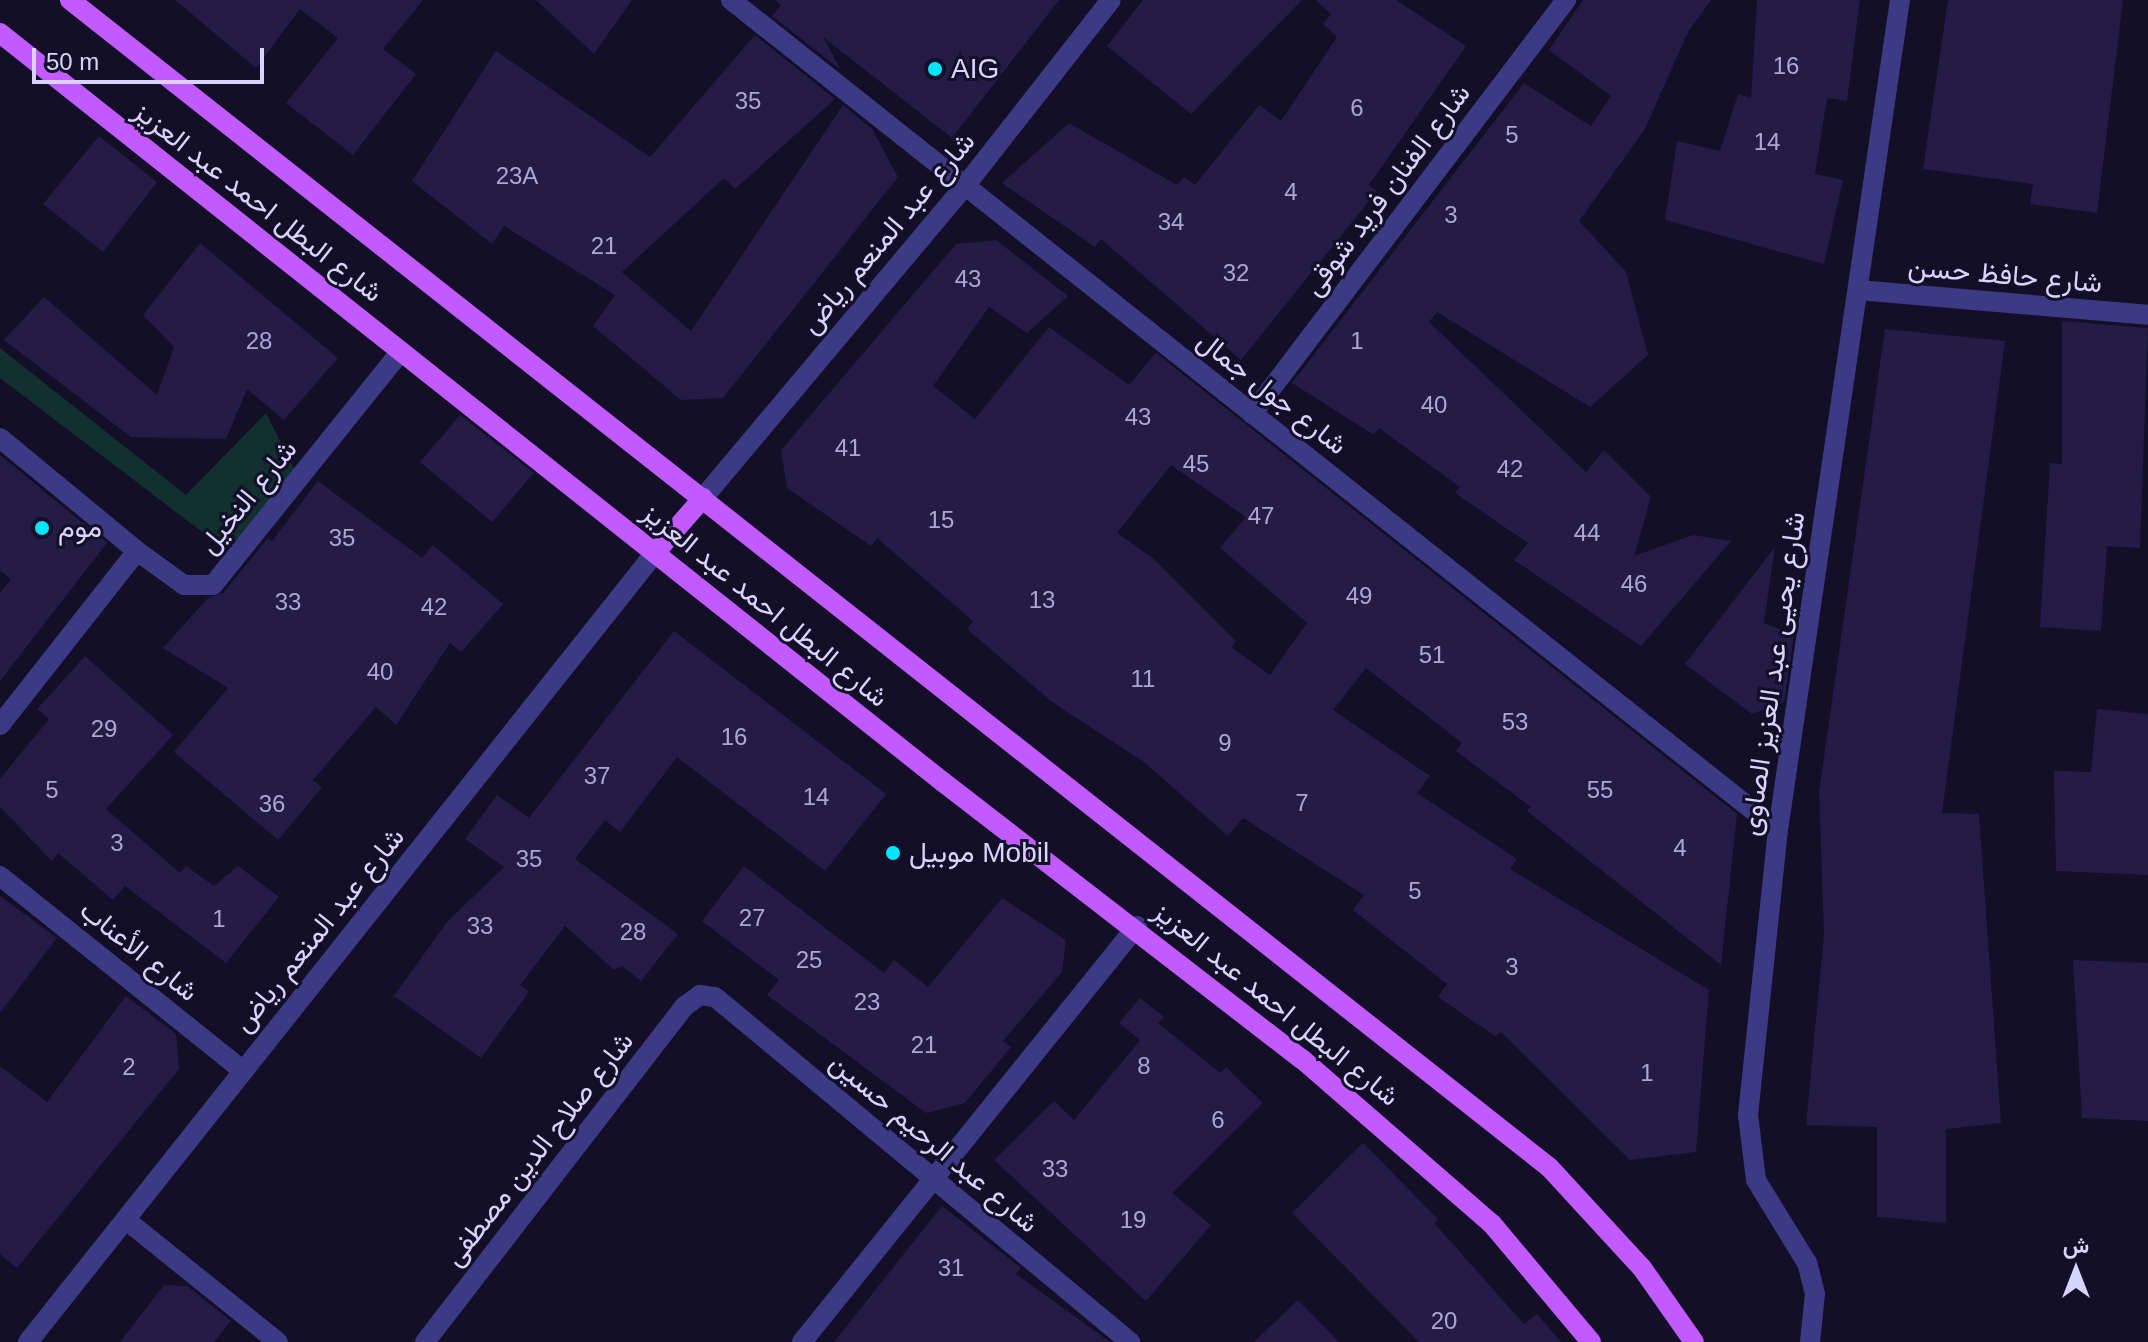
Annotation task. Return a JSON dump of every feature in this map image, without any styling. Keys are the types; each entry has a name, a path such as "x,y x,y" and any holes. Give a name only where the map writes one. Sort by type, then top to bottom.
{"main road":[{"name":"شارع البطل احمد عبد العزيز","path":"70,0 1549,1167 1642,1268 1694,1342"},
{"name":"شارع البطل احمد عبد العزيز","path":"0,33 943,782 1137,926 1390,1132 1492,1224 1591,1342"},
{"path":"655,553 703,498"}],"street":[{"name":"شارع جول جمال","path":"731,0 1778,830"},
{"name":"شارع عبد المنعم رياض","path":"703,498 965,186 1111,0"},
{"name":"شارع الفنان فريد شوقى","path":"1252,414 1566,0"},
{"name":"شارع يحيى عبد العزيز الصاوى","path":"1810,1342 1815,1294 1807,1263 1770,1209 1748,1148 1778,830 1900,0"},
{"name":"شارع حافظ حسن","path":"1858,290 2148,315"},
{"name":"شارع النخيل","path":"0,438 137,551 193,589 213,585 401,351"},
{"path":"0,725 137,551"},
{"name":"شارع عبد المنعم رياض","path":"28,1342 655,553"},
{"name":"شارع الأعناب","path":"0,876 243,1071"},
{"path":"802,1342 1137,926"},
{"name":"شارع عبد الرحيم حسين","path":"700,995 715,997 1130,1342"},
{"name":"شارع صلاح الدين مصطفى","path":"425,1342 685,1006 700,995"},
{"path":"126,1220 278,1342"}],"green space":[{"path":"0,348 186,495 266,413 295,471 245,534 229,544 214,541 0,378"}],"building":[{"path":"175,0 423,0 383,49 416,74 353,155 286,103 338,38 300,9 256,68"},
{"path":"536,0 632,0 594,54"},
{"name":"AIG","path":"775,0 1059,0 952,138 823,37 841,70 772,16 781,5"},
{"path":"1143,0 1302,0 1191,114 1107,46"},
{"path":"1316,0 1396,0 1466,46 1369,185 1377,191 1241,360 1101,239 1095,247 1002,183 1069,123 1177,185 1184,177 1195,185 1259,105 1281,121 1337,37 1323,24 1331,14"},
{"path":"1583,0 1711,0 1688,32 1645,129 1579,221 1626,272 1648,355 1590,407 1437,312 1429,322 1586,472 1604,450 1651,497 1634,556 1693,535 1731,541 1641,646 1514,560 1528,543 1455,493 1460,487 1379,428 1374,435 1292,383 1524,83 1591,126 1611,96 1549,50"},
{"path":"1757,0 1860,0 1847,101 1827,98 1815,174 1843,180 1824,264 1665,220 1677,141 1720,151 1738,94 1751,98"},
{"path":"1948,0 2123,0 2097,213 2030,204 2033,184 1923,169"},
{"path":"755,35 835,99 735,189 724,178 622,272 691,331 843,105 872,129 898,177 723,398 681,400 593,326 615,295 504,226 492,244 412,181 496,51 650,157"},
{"path":"99,136 157,182 103,252 43,204"},
{"path":"996,240 1068,296 1027,333 989,307 933,386 975,419 1049,327 1129,385 1156,353 1737,814 1721,965 1527,811 1531,807 1456,751 1462,743 1366,668 1333,710 1430,776 1417,793 1517,859 1510,869 1709,990 1696,1152 1630,1160 1501,1032 1495,1036 1438,997 1447,984 1353,910 1364,895 1243,818 1228,836 1144,762 1052,702 967,629 973,621 877,538 871,546 787,488 781,450 956,244","holes":["1171,465 1246,517 1220,548 1307,623 1270,675 1231,647 1236,641 1154,559 1117,533"]},
{"path":"200,243 338,358 284,420 247,389 226,439 131,437 4,340 44,297 157,395 174,347 143,315"},
{"path":"2062,321 2148,328 2140,548 2107,546 2101,631 2040,627 2050,463 2062,464"},
{"path":"1885,329 2005,341 1942,813 1979,814 2001,1123 1946,1129 1946,1223 1877,1217 1877,1127 1806,1125 1824,934 1819,792"},
{"path":"460,415 534,473 492,522 420,462"},
{"path":"0,455 107,543 0,681 0,593 11,579 0,571"},
{"path":"318,481 422,558 433,545 503,604 461,652 450,643 396,725 376,707 313,780 322,787 278,840 174,752 228,688 163,648 208,598 223,593 268,538 272,541"},
{"path":"1775,547 1764,623 1794,635 1784,702 1752,714 1685,664"},
{"path":"674,631 886,794 825,871 677,757 620,832 605,820 575,859 678,934 641,981 622,966 614,970 565,926 520,985 529,992 481,1058 394,996 447,922 504,867 465,839 497,795 529,818"},
{"path":"85,656 173,735 106,809 180,873 186,866 214,886 238,866 279,897 226,963 125,886 113,900 58,853 52,861 0,807 0,779 49,719 37,709"},
{"path":"2097,709 2148,714 2148,875 2056,871 2054,771 2091,772"},
{"path":"744,866 884,973 894,960 928,987 1002,898 1066,940 1062,972 1003,1041 1011,1047 965,1103 926,1113 767,995 779,980 702,921"},
{"path":"0,896 57,938 0,1013"},
{"path":"2073,960 2148,963 2148,1121 2082,1118"},
{"path":"126,996 176,1034 179,1069 17,1268 0,1254 0,1066 47,1102"},
{"path":"1140,998 1164,1017 1158,1023 1220,1073 1226,1067 1263,1103 1172,1193 1211,1225 1146,1301 994,1160 1054,1101 1074,1120 1140,1040 1119,1023"},
{"path":"1363,1143 1438,1219 1434,1223 1524,1324 1537,1314 1561,1342 1419,1342 1292,1213"},
{"path":"942,1206 1021,1268 1016,1274 1110,1342 834,1342"},
{"path":"164,1285 187,1286 231,1321 214,1342 120,1342"},
{"path":"1298,1300 1339,1342 1254,1342"}],"place":[{"name":"AIG","path":"935,69"},
{"name":"موم","path":"42,528"},
{"name":"موبيل Mobil","path":"893,853"}]}
